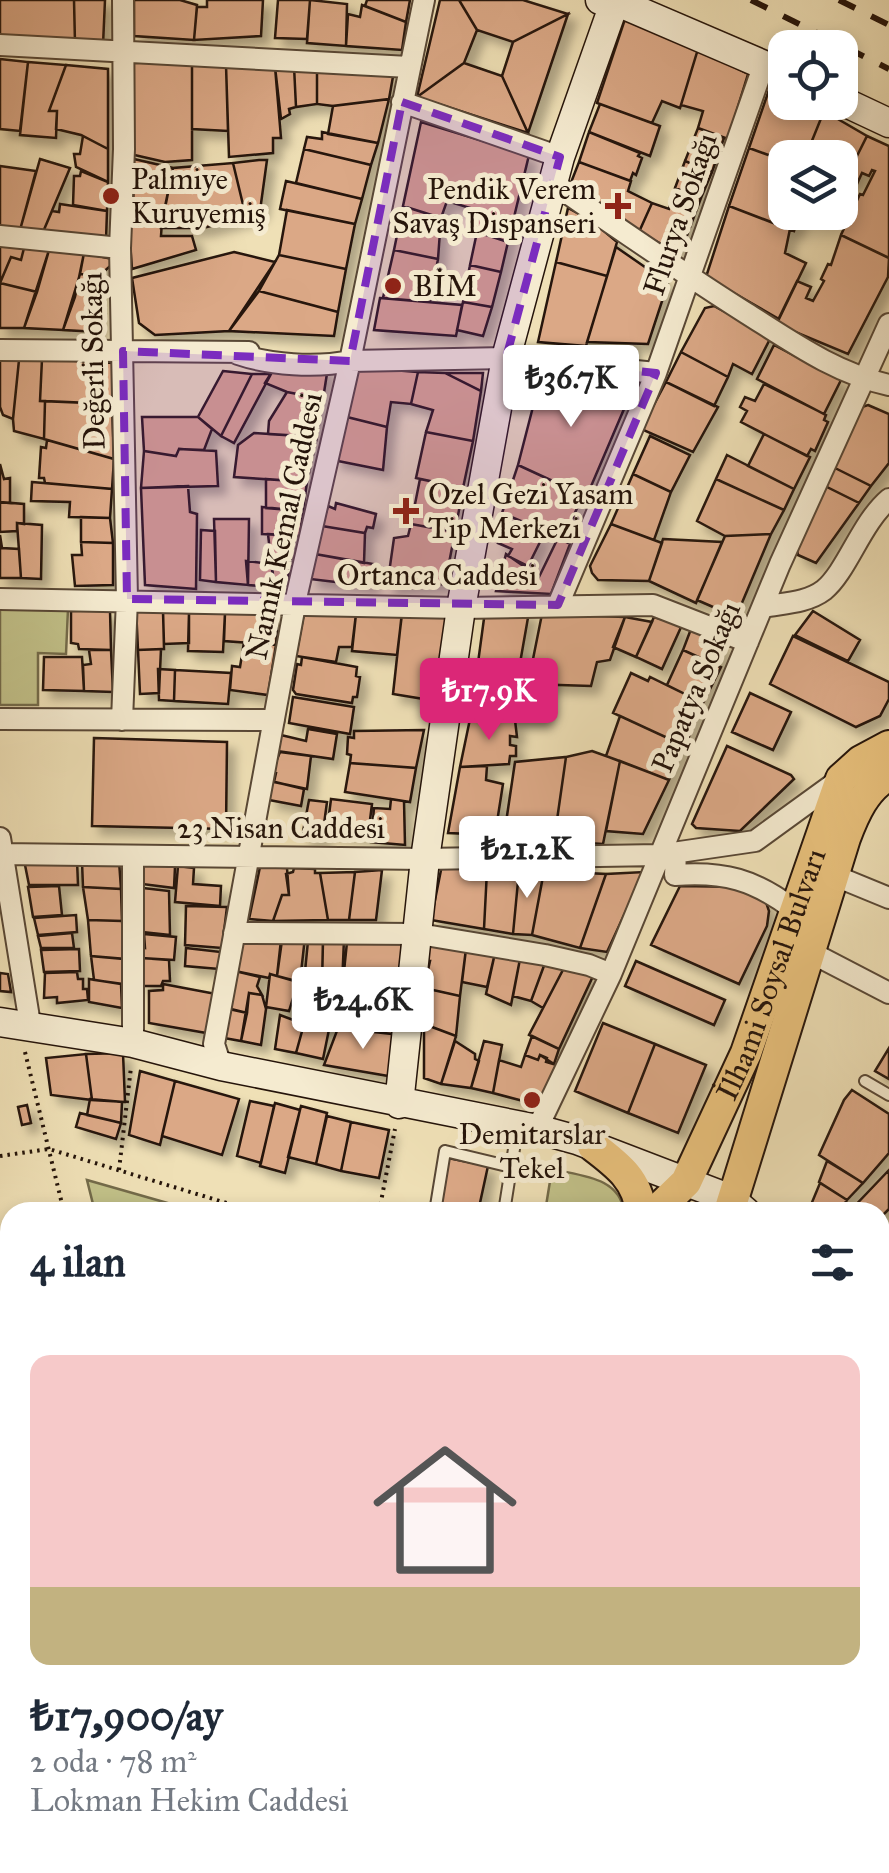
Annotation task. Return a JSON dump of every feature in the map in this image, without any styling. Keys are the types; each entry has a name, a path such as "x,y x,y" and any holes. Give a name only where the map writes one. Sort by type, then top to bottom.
{"main road":[{"path":"841,779 889,746"},
{"name":"İlhami Soysal Bulvarı","path":"738,1202 808,951 854,814 879,780 889,775"},
{"name":"İlhami Soysal Bulvarı","path":"658,1191 746,1053 841,779"},
{"path":"594,1146 634,1183 658,1191"}],"street":[{"name":"Değerli Sokağı","path":"122,720 127,599 120,248 123,0"},
{"name":"Namık Kemal Caddesi","path":"221,1066 214,1044 296,603 424,0"},
{"path":"399,1104 462,608 506,358 607,1 768,66"},
{"path":"0,45 409,67"},
{"name":"Flurya Sokağı","path":"558,605 656,373 768,86"},
{"path":"402,102 557,171 690,278 824,362 863,379 889,385"},
{"path":"858,108 889,123"},
{"path":"0,236 120,248"},
{"name":"Papatya Sokağı","path":"527,1127 611,974 668,854 763,606 889,324"},
{"path":"0,350 238,354 256,351 334,355 350,361 506,358 656,373"},
{"path":"763,606 806,600 826,588 876,512 889,499"},
{"name":"Ortanca Caddesi","path":"0,599 462,608 652,605 748,642"},
{"path":"0,719 274,720"},
{"name":"23 Nisan Caddesi","path":"1,849 430,868 668,854 755,841 841,779"},
{"path":"1,849 16,1023 133,1042 221,1066 527,1127 594,1146 658,1191 708,1202"},
{"path":"668,854 676,874 746,880 767,889 793,909"},
{"path":"133,856 133,1042"},
{"path":"833,875 889,898"},
{"path":"234,934 419,934 545,955 611,974"},
{"path":"808,951 889,993"}],"lane":[{"path":"865,1081 889,1095"},
{"path":"506,1202 511,1167 527,1127"},
{"path":"436,1202 444,1151 511,1167"}],"path":[{"path":"16,1023 62,1202"},
{"path":"120,1170 133,1042"},
{"path":"381,1202 399,1104"},
{"path":"0,1156 48,1148 224,1202"}],"highlighted area":[{"path":"402,102 560,157 506,358 656,373 558,605 127,599 123,351 350,361"}],"shaded area":[{"path":"0,607 68,609 66,654 38,653 38,705 0,705"},
{"path":"552,1169 597,1180 615,1192 622,1202 547,1202"},
{"path":"87,1180 164,1202 92,1202"}],"building":[{"path":"0,0 74,0 75,43 0,38"},
{"path":"74,0 105,0 103,45 75,43"},
{"path":"134,0 180,0 197,5 194,40 134,36"},
{"path":"207,0 263,0 261,36 194,40 197,7 207,7"},
{"path":"278,0 310,0 307,39 275,38"},
{"path":"310,0 347,4 346,46 307,43"},
{"path":"367,0 410,0 406,22 365,6"},
{"path":"440,0 459,0 477,30 464,63 417,97"},
{"path":"459,0 523,0 568,14 513,42 477,30"},
{"path":"362,5 406,22 402,50 346,46 348,14 360,17"},
{"path":"568,14 528,133 502,76 513,42"},
{"path":"625,19 698,49 680,108 662,101 652,123 597,103"},
{"path":"698,49 748,74 728,139 698,128 703,111 681,105"},
{"path":"0,59 28,62 20,131 0,129"},
{"path":"128,60 192,61 192,160 165,162 130,154"},
{"path":"192,61 226,65 228,131 192,129"},
{"path":"28,62 66,65 49,111 57,111 56,138 20,135"},
{"path":"464,63 502,76 528,133 417,97"},
{"path":"66,65 108,69 108,149 81,135 56,129 57,111 49,111"},
{"path":"226,65 275,67 281,138 273,138 273,153 229,157"},
{"path":"294,66 296,107 281,119 275,67"},
{"path":"294,66 317,66 317,104 296,107"},
{"path":"317,66 394,71 389,99 333,106 317,104"},
{"path":"768,93 768,120 820,120 812,140 768,140 768,155 749,148"},
{"path":"389,99 378,143 328,134 333,106"},
{"path":"600,104 660,126 650,156 589,132"},
{"path":"820,120 839,120 867,136 858,154 858,140 812,140"},
{"path":"421,122 529,155 508,242 472,230 477,210 447,201 441,218 403,206"},
{"path":"698,128 724,138 712,172 685,161"},
{"path":"322,132 378,143 371,165 304,149 307,137 322,139"},
{"path":"589,132 640,153 636,175 633,173 630,181 579,162"},
{"path":"83,136 108,149 108,182 76,167 74,154 80,154"},
{"path":"867,136 889,146 889,258 841,235 843,230 858,230 858,198 875,171 869,176 862,173 858,182 858,154"},
{"path":"749,148 768,155 768,221 729,206"},
{"path":"304,149 371,165 362,199 296,183"},
{"path":"40,159 70,168 43,232 20,230"},
{"path":"134,159 173,168 162,221 133,214"},
{"path":"267,160 260,211 246,217 233,163"},
{"path":"685,161 712,172 701,198 675,188"},
{"path":"579,162 631,181 628,191 652,203 639,232 570,185"},
{"path":"233,163 246,217 203,228 161,228 173,168"},
{"path":"0,166 36,171 20,230 0,227"},
{"path":"81,171 108,182 107,211 73,205 74,176 80,176"},
{"path":"286,181 362,199 355,224 280,209"},
{"path":"675,188 701,198 680,254 639,232 652,203 669,209"},
{"path":"60,204 107,211 106,240 43,232 52,211 59,212"},
{"path":"403,206 441,218 438,259 394,250"},
{"path":"729,206 768,221 768,230 790,230 785,253 806,263 779,319 706,277"},
{"path":"568,208 592,221 617,242 607,276 556,262"},
{"path":"287,210 355,224 346,269 279,255"},
{"path":"128,214 162,221 161,236 192,236 196,250 132,269"},
{"path":"477,232 508,242 501,272 470,265"},
{"path":"841,235 889,258 888,277 848,354 776,324 797,281 811,287 806,298 813,301"},
{"path":"0,246 24,248 21,260 11,257 0,283"},
{"path":"616,247 668,283 648,344 587,342"},
{"path":"24,248 49,250 37,292 0,283 11,257 21,260"},
{"path":"49,250 84,253 75,297 63,330 24,328"},
{"path":"394,250 438,259 430,302 383,298"},
{"path":"234,252 275,262 229,331 155,335 139,323 132,278"},
{"path":"84,253 117,260 99,276 80,274"},
{"path":"279,255 346,269 338,312 259,291"},
{"path":"556,262 607,276 586,346 538,342"},
{"path":"470,265 501,272 492,307 463,302"},
{"path":"80,274 99,276 99,332 63,330"},
{"path":"0,283 37,292 24,328 0,328"},
{"path":"259,291 338,312 334,336 229,331"},
{"path":"380,298 462,305 456,336 374,330"},
{"path":"463,302 492,307 483,336 457,330"},
{"path":"714,306 771,337 752,374 733,364 728,377 681,352 705,308"},
{"path":"774,345 841,380 824,414 757,379"},
{"path":"681,352 728,377 714,406 666,382"},
{"path":"42,359 114,363 112,404 40,401"},
{"path":"42,359 40,401 45,401 44,439 14,431 13,419 19,360"},
{"path":"0,360 19,360 13,419 3,415 0,407"},
{"path":"278,362 328,367 323,399 265,383"},
{"path":"353,367 418,372 411,404 391,402 387,427 343,416"},
{"path":"543,368 630,395 589,491 585,489 583,495 518,465"},
{"path":"223,371 252,374 221,436 198,417"},
{"path":"418,372 445,373 481,391 473,441 426,432 433,410 411,404"},
{"path":"445,373 483,373 481,391"},
{"path":"252,374 271,374 234,443 221,436"},
{"path":"666,382 718,407 693,452 641,429"},
{"path":"764,384 826,415 824,420 828,422 815,451 811,449 807,456 741,422 747,411 740,407 745,397 755,401"},
{"path":"287,392 323,399 317,437 268,434 269,421"},
{"path":"45,401 112,404 114,459 44,439"},
{"path":"868,405 889,414 889,463 871,486 833,467 859,408"},
{"path":"343,416 387,427 383,470 333,460"},
{"path":"142,417 198,417 212,429 204,450 179,449 176,456 144,451"},
{"path":"426,432 473,441 463,488 416,478"},
{"path":"254,433 317,437 307,482 234,477 238,445"},
{"path":"764,434 810,457 794,489 748,466"},
{"path":"650,436 690,455 671,492 633,474"},
{"path":"47,440 114,459 112,489 45,483 44,478 39,478 41,447 46,448"},
{"path":"179,449 216,451 218,486 141,488 144,451 176,456"},
{"path":"727,455 794,489 784,510 716,479"},
{"path":"0,464 4,479 10,478 10,503 0,502"},
{"path":"518,465 583,495 563,539 502,513"},
{"path":"833,467 871,486 859,503 823,485"},
{"path":"633,474 671,492 654,540 611,524"},
{"path":"266,479 307,482 303,511 266,508"},
{"path":"420,479 463,488 455,532 411,524"},
{"path":"716,479 784,510 771,534 725,536 697,521"},
{"path":"32,482 112,489 110,518 69,517 70,502 31,501"},
{"path":"823,485 859,503 816,563 798,555 796,546"},
{"path":"188,486 190,512 197,514 196,589 145,585 141,488"},
{"path":"0,502 24,504 24,524 17,523 17,531 0,532"},
{"path":"336,503 376,514 373,528 367,527 365,533 322,526 328,506 335,509"},
{"path":"262,507 303,511 300,536 262,534"},
{"path":"81,517 110,518 113,543 81,542"},
{"path":"214,519 249,519 248,585 216,582"},
{"path":"508,522 521,529 523,525 542,538 528,566 508,556 512,549 498,543"},
{"path":"17,523 42,525 41,579 21,578"},
{"path":"411,524 455,532 445,584 387,587 394,538 408,536"},
{"path":"611,524 662,543 649,581 598,580 592,573 590,566"},
{"path":"322,526 365,533 364,563 315,554"},
{"path":"201,530 215,531 216,582 200,580"},
{"path":"268,534 295,536 286,589 274,587"},
{"path":"771,534 736,617 697,600 725,536"},
{"path":"0,535 2,548 19,549 21,578 0,578"},
{"path":"558,538 570,544 551,594 496,591 506,554 539,577"},
{"path":"663,539 722,542 696,603 649,581"},
{"path":"81,542 113,543 113,585 75,586 72,555 82,555"},
{"path":"315,554 373,564 370,586 310,579"},
{"path":"246,561 272,564 274,587 248,585"},
{"path":"136,608 163,609 164,649 138,650"},
{"path":"110,610 111,650 79,649 78,644 71,643 71,611"},
{"path":"485,611 529,612 516,686 475,685"},
{"path":"813,611 860,640 848,661 795,635"},
{"path":"163,612 189,613 189,643 164,644"},
{"path":"278,612 276,645 224,641 225,613"},
{"path":"402,612 449,614 436,701 393,694"},
{"path":"189,613 225,613 223,652 188,651"},
{"path":"304,613 356,614 352,647 339,647 336,662 296,656"},
{"path":"356,614 402,614 397,655 352,651"},
{"path":"542,614 625,617 610,660 597,662 591,686 528,684"},
{"path":"625,617 652,622 636,657 613,647"},
{"path":"654,617 682,625 662,669 636,657"},
{"path":"691,629 725,644 718,666 683,650"},
{"path":"793,636 889,682 889,699 880,716 856,727 770,684"},
{"path":"244,642 276,645 268,695 230,690 232,666 240,667"},
{"path":"161,649 159,693 140,694 138,650"},
{"path":"89,650 111,650 113,692 84,691 83,665 91,664"},
{"path":"683,650 721,667 703,703 667,685"},
{"path":"44,657 82,657 84,691 43,690"},
{"path":"302,657 357,667 357,697 353,697 352,703 296,694 293,690 297,664 301,665"},
{"path":"158,669 175,670 174,701 159,700"},
{"path":"175,670 231,673 228,704 174,701"},
{"path":"631,673 648,681 650,677 703,703 685,746 613,713"},
{"path":"475,685 544,687 543,721 470,719"},
{"path":"750,693 791,712 773,750 732,732"},
{"path":"293,697 354,707 350,734 289,723"},
{"path":"620,716 685,746 669,780 606,756"},
{"path":"470,719 515,720 517,737 510,736 510,745 516,746 516,756 510,756 509,764 460,767"},
{"path":"308,729 337,734 333,759 277,751 281,735 306,741"},
{"path":"424,730 416,768 350,763 348,737 354,738 354,731"},
{"path":"94,738 227,742 226,829 92,826"},
{"path":"727,746 794,779 740,831 696,828 692,824"},
{"path":"592,751 620,761 603,844 554,841 566,757"},
{"path":"280,752 311,756 307,789 274,782 276,773 272,772"},
{"path":"566,757 554,841 504,836 515,762"},
{"path":"620,761 669,780 643,834 606,831"},
{"path":"350,763 416,768 410,802 345,792"},
{"path":"487,766 486,780 503,784 495,835 448,833 460,767"},
{"path":"271,781 304,789 301,806 269,800"},
{"path":"331,799 372,804 368,836 327,831"},
{"path":"391,799 404,801 405,845 371,842 374,808 390,809"},
{"path":"309,800 327,802 322,839 302,837"},
{"path":"24,860 77,860 78,885 29,885"},
{"path":"119,861 121,889 83,887 82,862"},
{"path":"141,863 175,867 174,888 142,884"},
{"path":"442,865 487,870 484,929 431,920"},
{"path":"178,866 194,868 193,884 221,886 220,906 175,902"},
{"path":"260,867 287,868 289,895 282,895 273,921 249,919"},
{"path":"294,868 320,873 328,920 273,921 282,895 289,895 286,874"},
{"path":"382,870 376,920 349,920 355,872"},
{"path":"487,870 519,871 513,934 484,929"},
{"path":"519,871 544,871 532,935 513,934"},
{"path":"544,871 606,874 580,948 532,935"},
{"path":"355,872 349,920 328,920 320,873"},
{"path":"644,872 607,952 580,948 606,874"},
{"path":"59,886 62,915 33,917 28,887"},
{"path":"680,886 746,887 766,902 767,926 739,984 651,945"},
{"path":"83,887 121,889 122,921 88,920"},
{"path":"143,888 169,891 170,935 142,932"},
{"path":"186,906 227,907 222,948 185,945"},
{"path":"76,915 77,932 38,935 34,918"},
{"path":"88,920 122,921 125,959 91,956"},
{"path":"72,933 74,948 41,948 38,936"},
{"path":"283,933 305,937 300,982 277,976"},
{"path":"144,934 176,937 174,960 141,958"},
{"path":"323,938 344,939 342,986 322,985"},
{"path":"281,940 277,976 235,971 240,941"},
{"path":"308,941 323,941 322,985 304,982"},
{"path":"347,942 402,943 400,985 343,981"},
{"path":"427,942 466,949 460,996 424,988 430,961 425,961"},
{"path":"186,948 221,952 219,969 185,966"},
{"path":"79,949 80,971 44,972 41,950"},
{"path":"466,949 495,953 487,987 462,982"},
{"path":"495,953 520,959 511,1005 486,994"},
{"path":"91,956 125,959 123,984 94,980"},
{"path":"141,958 169,960 170,981 163,981 161,986 141,986"},
{"path":"520,959 545,963 531,1001 513,996"},
{"path":"636,961 725,1000 714,1025 625,986"},
{"path":"545,963 565,966 543,1008 531,1001"},
{"path":"565,966 594,974 559,1049 529,1035"},
{"path":"235,971 260,977 257,986 262,995 249,993 247,1013 229,1009"},
{"path":"77,972 78,979 83,979 83,989 87,989 88,1000 57,1003 57,997 44,998 45,973"},
{"path":"0,973 8,974 11,992 0,991"},
{"path":"270,974 298,982 289,1011 266,1007"},
{"path":"89,979 121,984 122,1008 89,1002"},
{"path":"163,984 216,994 212,1034 149,1023 149,991 163,990"},
{"path":"364,986 396,988 393,1034 346,1029"},
{"path":"424,988 460,996 456,1036 424,1024"},
{"path":"307,992 336,995 323,1059 296,1053 304,1024 297,1019"},
{"path":"249,993 262,995 266,1009 261,1045 241,1041"},
{"path":"231,1009 247,1013 241,1041 224,1038"},
{"path":"280,1015 304,1024 296,1053 275,1049"},
{"path":"603,1023 655,1044 628,1113 575,1091"},
{"path":"424,1024 456,1036 441,1084 424,1078"},
{"path":"338,1028 393,1034 394,1077 324,1065"},
{"path":"532,1036 559,1049 554,1064 540,1055 538,1060 525,1055"},
{"path":"455,1041 479,1061 471,1088 441,1084"},
{"path":"484,1041 502,1045 493,1093 471,1088"},
{"path":"655,1044 706,1065 678,1133 628,1113"},
{"path":"889,1048 889,1079 875,1071"},
{"path":"123,1053 125,1102 92,1100 86,1054"},
{"path":"86,1054 92,1100 51,1095 46,1058"},
{"path":"525,1055 538,1060 540,1055 547,1058 546,1062 560,1066 542,1106 493,1093 499,1060 521,1067"},
{"path":"140,1071 175,1081 160,1145 129,1135"},
{"path":"175,1081 239,1099 222,1155 162,1136"},
{"path":"852,1090 889,1114 889,1153 863,1183 819,1155"},
{"path":"90,1099 122,1102 121,1123 87,1115"},
{"path":"250,1101 274,1106 261,1163 237,1156"},
{"path":"275,1103 300,1110 285,1173 260,1166"},
{"path":"27,1105 31,1123 22,1125 18,1107"},
{"path":"301,1106 327,1113 316,1164 288,1157"},
{"path":"80,1113 121,1123 116,1139 76,1127"},
{"path":"327,1116 351,1122 341,1171 316,1164"},
{"path":"351,1122 389,1130 379,1178 341,1171"},
{"path":"448,1158 488,1166 480,1202 440,1202"},
{"path":"827,1161 863,1183 847,1200 819,1182"},
{"path":"889,1170 889,1202 859,1202"},
{"path":"820,1183 847,1200 846,1202 812,1202"}],"railway":[{"path":"751,0 889,69"},
{"path":"839,0 889,25"}],"place":[{"name":"Palmiye Kuruyemiş","path":"111,196"},
{"name":"Pendik Verem Savaş Dispanseri","path":"618,206"},
{"name":"BİM","path":"393,286"},
{"name":"Ozel Gezi Yasam Tip Merkezi","path":"406,511"},
{"name":"Demitarslar Tekel","path":"532,1100"}]}
